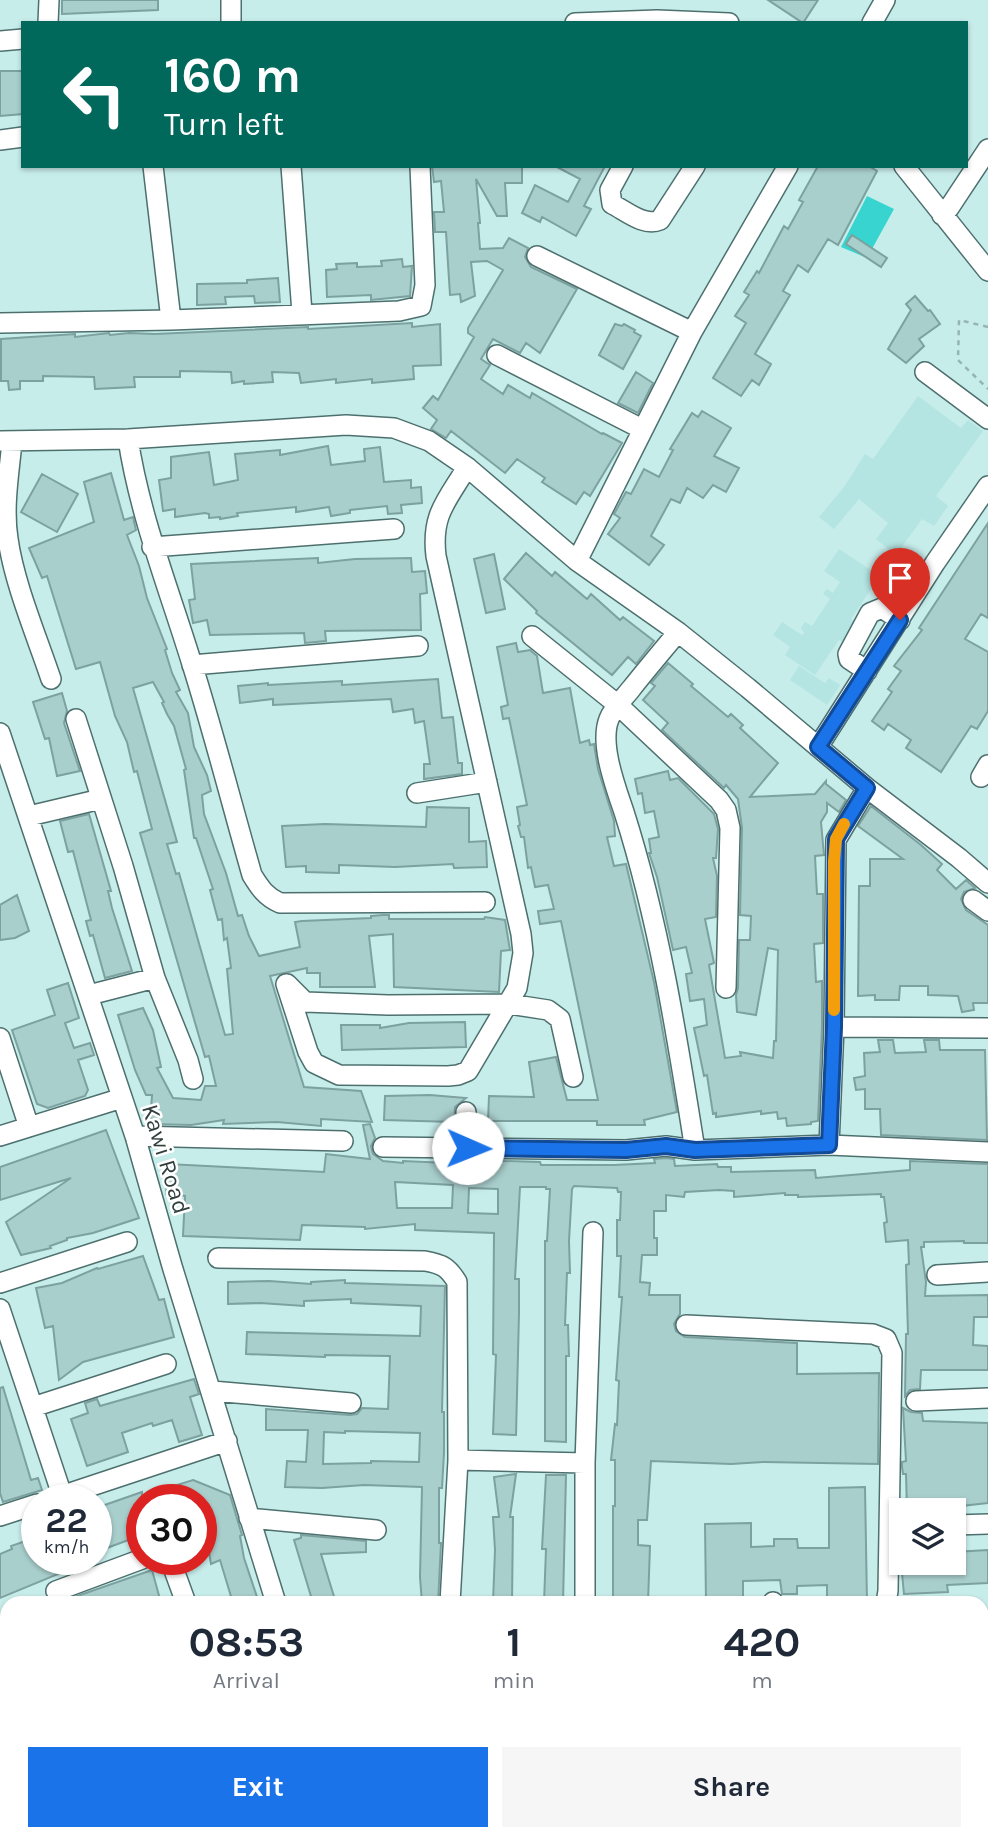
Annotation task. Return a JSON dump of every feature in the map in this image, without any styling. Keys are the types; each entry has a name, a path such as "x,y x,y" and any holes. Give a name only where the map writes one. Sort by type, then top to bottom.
{"street":[{"path":"48,21 49,0"},
{"path":"231,0 231,21"},
{"path":"873,21 885,0"},
{"path":"0,41 21,39"},
{"path":"0,140 21,137"},
{"path":"942,215 988,149"},
{"path":"153,168 171,320"},
{"path":"291,168 302,313"},
{"path":"0,323 171,320 399,311 421,306 425,285 420,168"},
{"path":"622,168 610,190 612,204 644,221 654,223 660,220 694,168"},
{"path":"578,562 692,332 788,168"},
{"path":"906,168 988,271"},
{"path":"537,256 692,332"},
{"path":"497,355 642,429"},
{"path":"925,372 988,419"},
{"path":"51,679 7,539 6,442 128,439 346,425 394,428 429,441 467,467 578,562 678,632 867,788 988,883"},
{"path":"128,439 152,547 192,665 252,875 268,898 280,903 296,904 485,902"},
{"path":"467,467 436,520 433,535 523,945 517,988 509,1004 475,1062 468,1071 458,1075 339,1075 314,1063 307,1052 286,984 305,1002 388,1005 509,1004 548,1010 560,1019 573,1077"},
{"path":"818,747 988,486"},
{"path":"152,547 394,529"},
{"path":"867,671 849,659 848,654 870,613 882,608 900,620"},
{"path":"678,632 618,705 608,720 606,740 609,762 636,850 655,931 678,1043 695,1150"},
{"path":"532,636 618,705 719,800 726,810 730,828 726,988"},
{"path":"192,665 418,646"},
{"path":"76,719 156,978 193,1079"},
{"name":"Kawi Road","path":"0,733 135,1136 273,1596"},
{"path":"417,793 487,782"},
{"path":"829,1145 834,1027 836,839 867,788"},
{"path":"29,816 101,799"},
{"path":"89,995 156,978"},
{"path":"834,1027 988,1028"},
{"path":"0,1038 29,1128"},
{"path":"0,1136 122,1098"},
{"path":"466,1112 468,1148"},
{"path":"135,1136 343,1141"},
{"path":"383,1147 626,1150 666,1146 695,1150 829,1145 988,1152"},
{"path":"585,1596 585,1463 593,1232"},
{"path":"0,1283 127,1242"},
{"path":"218,1258 425,1261 442,1264 451,1272 457,1282 458,1460 450,1596"},
{"path":"937,1275 988,1272"},
{"path":"0,1309 33,1407 52,1484"},
{"path":"686,1325 873,1334 886,1339 892,1353 887,1596"},
{"path":"33,1407 166,1364"},
{"path":"212,1391 351,1403"},
{"path":"916,1401 988,1398"},
{"path":"98,1484 227,1441"},
{"path":"458,1460 585,1463"},
{"path":"0,1516 21,1509"},
{"path":"248,1518 376,1530"},
{"path":"966,1525 988,1524"},
{"path":"56,1591 126,1565"},
{"path":"176,1575 183,1596"}],"path":[{"path":"988,327 958,320 958,360 988,389"}],"shaded area":[{"path":"918,396 961,428 968,420 983,431 936,496 948,506 934,526 922,519 896,555 876,539 888,523 859,499 834,529 819,517 844,487 865,454 873,459"},
{"path":"839,549 880,576 889,563 906,575 897,589 879,577 851,619 862,626 849,646 839,640 815,675 785,655 790,647 773,635 782,622 802,635 804,633 801,628 805,622 812,626 830,599 823,594 827,589 833,593 840,582 824,571"},
{"path":"799,666 825,683 829,678 840,685 827,705 790,680"}],"water":[{"path":"867,196 894,209 867,258 841,247"}],"building":[{"path":"62,0 158,0 158,10 62,14"},
{"path":"768,0 818,0 804,21 800,21"},
{"path":"0,71 21,71 21,114 0,116"},
{"path":"432,168 522,168 522,183 505,183 507,216 497,216 476,179 480,249 503,248 509,238 528,248 525,257 531,267 577,289 540,353 526,343 520,353 493,339 481,359 490,365 481,379 503,394 508,385 530,398 532,393 622,443 590,496 584,492 576,504 542,482 545,478 517,459 505,473 451,431 446,438 431,429 437,420 423,408 433,396 438,400 474,337 468,333 468,328 503,270 487,261 471,262 475,296 461,302 460,294 450,295 446,232 435,232 434,212 444,212 441,181 434,182"},
{"path":"559,168 604,168 584,206 591,209 576,236 542,217 540,222 522,213 535,185 568,202 580,179"},
{"path":"817,168 872,168 877,171 838,245 828,239 808,272 798,265 783,291 790,295 755,354 771,364 759,385 752,380 741,396 713,378 746,323 735,316 749,295 744,292 757,271 759,273 784,226 788,229 803,202 799,200"},
{"path":"852,235 887,258 881,267 846,244"},
{"path":"402,259 403,267 412,266 410,296 371,300 371,295 327,297 326,270 337,269 336,264 382,266 381,261"},
{"path":"278,278 280,302 255,303 254,296 225,297 226,304 197,305 197,284 247,283 247,280"},
{"path":"915,296 940,324 919,339 924,346 906,363 888,349 911,310 906,304"},
{"path":"412,323 412,327 440,324 441,365 413,366 414,379 372,383 372,379 336,383 336,379 301,383 299,373 272,372 273,382 244,384 244,381 232,383 231,372 180,371 180,377 134,377 135,387 95,389 94,377 43,376 43,381 20,381 20,389 9,390 8,381 1,381 1,339 75,334 75,337 109,333 308,329"},
{"path":"615,324 624,324 641,336 623,369 599,355"},
{"path":"636,372 653,383 638,413 618,403"},
{"path":"702,411 731,428 714,456 739,468 726,492 713,485 703,498 687,488 680,503 671,499 651,536 664,545 649,565 608,534 620,518 614,514 626,492 631,494 644,469 659,477 673,450 670,449 692,413 698,417"},
{"path":"328,446 331,465 365,461 364,449 380,447 384,482 411,480 411,488 421,487 422,503 401,505 402,513 388,514 387,506 350,510 350,513 331,516 329,507 296,512 296,507 237,513 238,516 220,519 209,518 209,514 205,513 175,517 175,509 163,511 159,480 171,478 171,457 209,452 214,485 238,480 235,454 280,450 280,455"},
{"path":"111,473 124,520 133,517 136,530 127,535 180,690 176,692 188,713 194,747 211,791 202,795 204,814 226,873 238,916 242,915 259,956 300,947 295,922 383,915 389,915 389,919 485,917 505,920 510,950 501,951 499,992 394,987 393,934 369,936 375,987 320,987 320,973 307,973 307,968 270,976 304,1087 361,1091 372,1122 321,1119 321,1126 277,1122 223,1124 224,1120 191,1125 150,1124 152,1095 146,1095 135,1070 118,1015 143,1008 153,1030 161,1067 157,1068 173,1098 201,1100 205,1086 216,1086 209,1056 205,1057 140,833 152,829 137,771 134,772 127,742 115,716 100,662 76,669 47,576 42,578 29,548 94,522 84,482","holes":["153,682 164,702 162,703 174,726 186,769 184,770 194,838 213,889 210,890 218,920 222,919 224,940 227,938 231,968 227,969 233,1034 225,1035 179,873 176,874 167,844 177,842 133,688"]},
{"path":"42,474 78,494 57,532 21,512"},
{"path":"988,523 988,618 981,614 965,639 988,652 988,711 977,729 971,726 941,772 906,748 911,740 888,724 884,730 872,721 892,692 888,689 901,671 894,666 922,630 919,628"},
{"path":"526,553 552,576 555,572 587,599 591,594 620,620 623,617 654,641 636,664 628,657 612,675 536,613 504,579"},
{"path":"494,554 505,609 486,613 474,559"},
{"path":"318,558 318,563 411,558 412,572 425,571 427,593 420,594 421,630 325,631 326,641 305,643 304,633 210,635 207,620 193,623 189,600 195,599 191,564"},
{"path":"516,643 518,652 530,650 537,656 543,693 570,688 580,743 589,740 590,745 594,744 598,769 614,821 615,836 607,837 614,866 626,864 654,982 677,1112 644,1120 645,1125 597,1125 597,1121 488,1121 489,1096 534,1097 529,1062 556,1057 567,1100 598,1100 561,921 540,924 538,911 554,909 548,885 535,887 531,867 528,868 524,837 521,837 518,826 517,807 527,805 509,718 503,719 501,707 508,705 497,647"},
{"path":"668,663 728,717 731,714 743,725 740,728 778,763 750,797 815,794 826,781 826,784 846,800 839,812 827,803 827,812 821,822 824,855 815,856 817,894 823,894 823,943 814,944 816,982 822,981 822,1027 818,1121 811,1124 787,1126 786,1118 778,1119 777,1112 761,1114 761,1111 716,1117 716,1113 713,1114 707,1075 704,1076 694,1028 707,1025 704,999 690,1001 686,974 692,973 686,947 673,950 649,853 649,839 659,837 654,811 645,813 642,793 638,794 635,779 668,771 670,780 678,778 714,814 718,829 716,858 713,858 717,876 716,917 705,919 714,963 709,965 725,1058 741,1056 740,1052 773,1058 776,1041 778,950 768,948 756,1015 737,1012 739,940 750,940 751,916 740,915 742,828 738,799 726,785 724,788 662,730 668,723 643,700 655,686 651,683"},
{"path":"438,679 442,718 453,717 458,763 462,763 462,774 424,779 424,764 430,764 424,721 415,723 413,709 393,712 391,699 273,705 273,699 240,703 238,686 342,681 342,685"},
{"path":"62,693 67,711 64,723 80,771 57,776 49,738 45,739 33,702"},
{"path":"871,806 942,864 937,870 956,889 966,880 975,888 964,892 961,899 966,910 988,925 988,1003 973,1003 974,1010 962,1012 958,996 928,995 928,986 900,986 899,1000 875,1000 875,995 858,996 859,886 870,886 870,859 903,859 858,826"},
{"path":"427,807 469,808 469,842 486,841 487,867 454,868 453,864 395,867 339,865 339,873 306,872 306,866 286,867 282,826 325,824 426,827"},
{"path":"89,814 111,891 108,891 112,908 132,971 105,978 93,935 90,936 86,921 91,920 73,851 68,852 60,821"},
{"path":"17,895 29,931 15,938 0,940 0,905"},
{"path":"68,983 79,1018 65,1023 74,1048 90,1043 94,1055 78,1060 88,1090 85,1096 48,1108 37,1104 12,1030 55,1015 47,990"},
{"path":"465,1022 466,1047 342,1050 341,1025 380,1025 380,1028 409,1023"},
{"path":"878,1040 893,1040 895,1053 926,1052 924,1040 939,1040 940,1050 985,1050 987,1140 881,1135 880,1109 865,1109 865,1089 856,1090 854,1078 865,1076 864,1053 880,1052"},
{"path":"430,1095 466,1098 455,1107 454,1122 384,1120 385,1096"},
{"path":"370,1124 375,1138 371,1146 373,1154 383,1161 403,1163 471,1164 471,1160 540,1162 541,1165 614,1165 655,1163 654,1159 666,1158 674,1159 675,1166 717,1164 718,1167 731,1167 731,1172 815,1170 816,1178 910,1170 910,1161 988,1164 988,1243 924,1242 924,1247 921,1247 926,1282 925,1296 988,1295 988,1317 974,1317 973,1345 988,1346 988,1370 921,1370 920,1389 910,1390 905,1396 908,1240 886,1242 884,1223 887,1222 884,1197 881,1197 881,1194 798,1197 785,1193 734,1197 734,1191 719,1190 685,1192 684,1197 666,1195 666,1211 654,1211 657,1255 642,1255 640,1282 650,1283 649,1295 680,1295 680,1314 674,1324 676,1331 685,1337 797,1343 797,1374 879,1373 878,1464 651,1461 647,1520 638,1520 638,1545 650,1546 648,1596 613,1596 615,1460 611,1460 615,1424 617,1425 619,1381 616,1380 622,1297 619,1297 621,1256 617,1256 617,1220 620,1220 621,1192 618,1192 617,1188 574,1186 572,1189 570,1273 567,1273 565,1325 568,1325 569,1356 566,1356 566,1442 545,1441 545,1241 550,1189 520,1187 515,1279 519,1279 516,1435 493,1434 496,1355 493,1354 494,1233 415,1230 415,1224 365,1229 302,1225 300,1240 183,1236 185,1196 166,1194 168,1164 324,1172 326,1154 370,1159 363,1125","holes":["395,1182 453,1185 452,1208 397,1208","469,1188 498,1189 498,1214 468,1213"]},
{"path":"106,1130 139,1218 93,1233 67,1238 50,1246 51,1248 21,1255 6,1222 71,1178 0,1200 0,1167"},
{"path":"143,1256 159,1300 164,1299 174,1337 83,1362 59,1380 53,1326 45,1328 36,1288 62,1283 97,1268"},
{"path":"345,1280 345,1283 445,1286 442,1412 444,1453 442,1488 439,1488 441,1543 438,1596 421,1596 422,1487 285,1487 287,1461 306,1462 308,1430 266,1430 266,1409 350,1415 357,1414 362,1408 388,1409 390,1356 246,1354 247,1332 420,1336 421,1306 351,1303 351,1299 304,1301 304,1306 228,1304 228,1282 311,1284","holes":["324,1432 420,1433 419,1462 323,1464"]},
{"path":"194,1379 199,1394 190,1397 202,1435 179,1442 172,1420 153,1426 152,1423 122,1433 128,1452 87,1466 71,1419 88,1413 85,1403 97,1399 100,1406"},
{"path":"3,1387 31,1480 38,1478 40,1484 21,1484 21,1496 3,1502 0,1493 0,1388"},
{"path":"903,1408 922,1413 923,1421 988,1423 988,1503 966,1506 966,1498 907,1498 906,1474 903,1474 902,1467 902,1462 906,1461"},
{"path":"516,1474 510,1517 513,1517 512,1596 493,1596 493,1517 499,1517 494,1477"},
{"path":"546,1475 566,1475 563,1596 544,1596 546,1549 542,1549"},
{"path":"193,1480 203,1484 180,1484"},
{"path":"865,1487 867,1596 827,1596 827,1585 797,1586 797,1594 782,1594 780,1580 743,1581 743,1596 706,1596 705,1524 751,1523 751,1547 774,1546 774,1539 797,1539 798,1548 829,1548 829,1488"},
{"path":"217,1490 230,1495 242,1535 244,1558 257,1596 231,1596 220,1560 217,1561"},
{"path":"126,1498 126,1541 112,1546 112,1502"},
{"path":"301,1535 366,1541 366,1552 321,1554 334,1596 311,1596 294,1540 301,1538"},
{"path":"21,1543 21,1575 56,1575 0,1596 0,1554 12,1549 11,1546"},
{"path":"988,1550 988,1583 947,1585 948,1592 904,1594 902,1575 966,1575 966,1551"},
{"path":"138,1575 153,1575 159,1596 77,1596"}],"slow traffic":[{"path":"834,1010 834,861 836,839 844,824"}],"route":[{"path":"468,1148 626,1150 666,1146 695,1150 829,1145 834,1027 836,839 867,788 818,747 900,620"}]}
